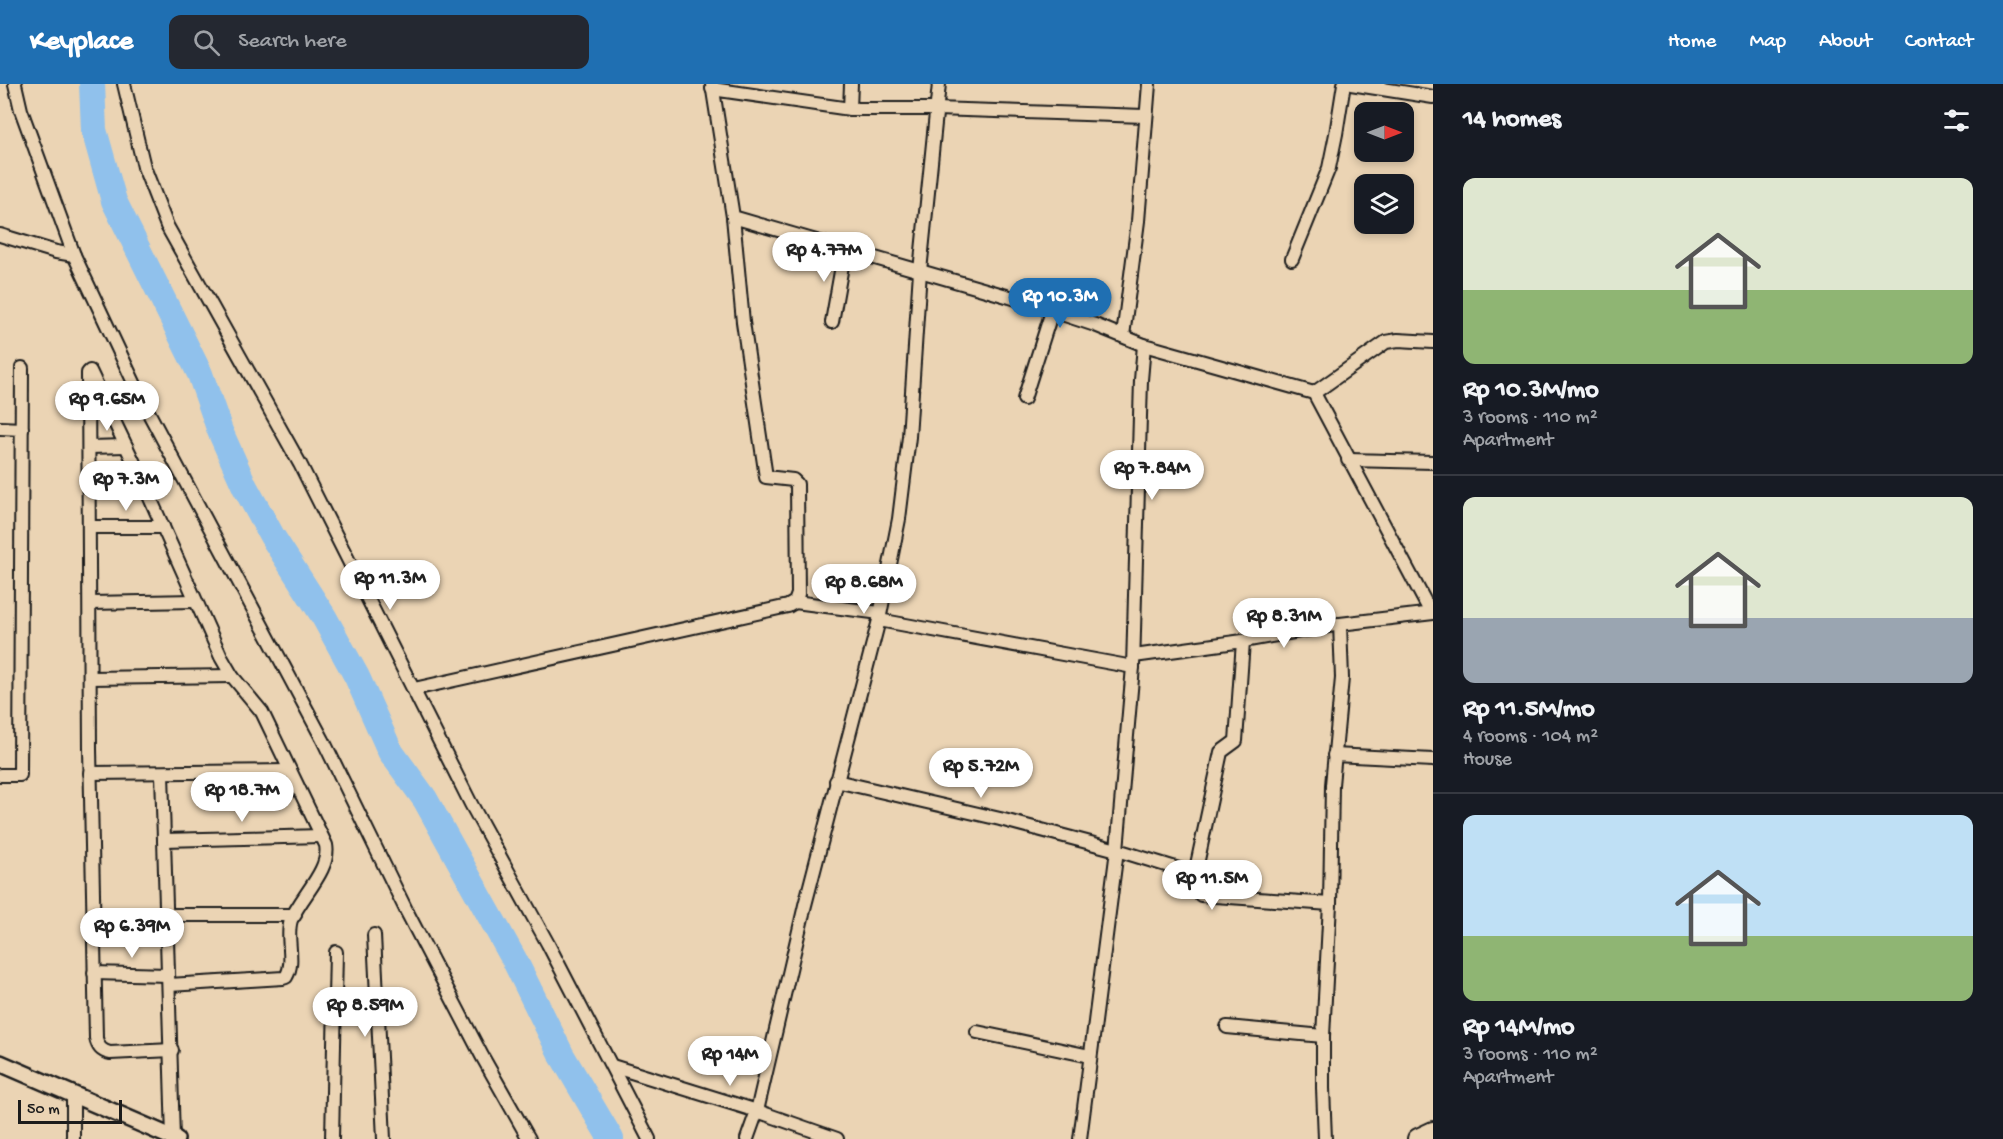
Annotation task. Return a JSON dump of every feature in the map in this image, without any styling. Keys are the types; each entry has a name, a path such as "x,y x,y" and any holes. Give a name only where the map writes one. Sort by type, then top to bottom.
{"main road":[{"path":"1418,1139 1433,1132"}],"street":[{"path":"15,84 21,110 74,255 144,404 318,729 407,912 482,1056 529,1139"},
{"path":"124,84 144,166 167,226 300,464 340,548 414,688 471,804 548,944 649,1139"},
{"path":"850,109 851,84"},
{"path":"747,1139 757,1111 836,781 880,616 899,519 909,437 920,271 939,84"},
{"path":"1123,336 1138,221 1149,84"},
{"path":"1292,259 1329,168 1344,84"},
{"path":"1351,84 1433,97"},
{"path":"795,602 798,594 796,484 793,480 766,477 742,322 733,217 712,86 850,109 936,109 1145,116"},
{"path":"414,688 788,606 795,602 1134,661 1340,624 1432,613 1314,393 1144,345 1052,311 733,217"},
{"path":"0,235 56,252 74,255"},
{"path":"832,322 845,249"},
{"path":"1024,399 1052,311"},
{"path":"1314,393 1386,342 1398,340 1433,342"},
{"path":"1080,1139 1117,850 1134,661 1140,402 1144,345"},
{"path":"0,775 20,775 22,368"},
{"path":"94,974 169,980 284,978 289,972 291,921 324,865 328,853 262,712 232,676 195,601 90,371 88,373 90,773 94,974 96,1038 98,1047 103,1052 172,1050"},
{"path":"0,428 22,429"},
{"path":"90,447 126,446"},
{"path":"1348,460 1433,462"},
{"path":"90,527 163,527"},
{"path":"90,603 195,601"},
{"path":"1325,1139 1323,1036 1330,904 1334,755 1342,678 1340,624"},
{"path":"1243,641 1236,741 1221,752 1195,874 1199,881 1200,892 1205,896 1330,904"},
{"path":"90,678 232,676"},
{"path":"1334,755 1433,760"},
{"path":"90,773 290,771"},
{"path":"0,1063 174,1138 162,772"},
{"path":"836,781 1000,819 1117,850 1195,874"},
{"path":"164,840 321,836"},
{"path":"167,915 295,915"},
{"path":"374,935 384,1139"},
{"path":"332,1139 336,952"},
{"path":"1227,1027 1323,1036"},
{"path":"977,1032 1090,1056"},
{"path":"612,1066 757,1111 837,1139"},
{"path":"73,1096 73,1139"}],"waterway":[{"path":"92,84 94,130 114,201 200,374 220,431 245,487 272,536 324,617 357,677 390,751 425,799 515,961 561,1054 611,1139"}]}
